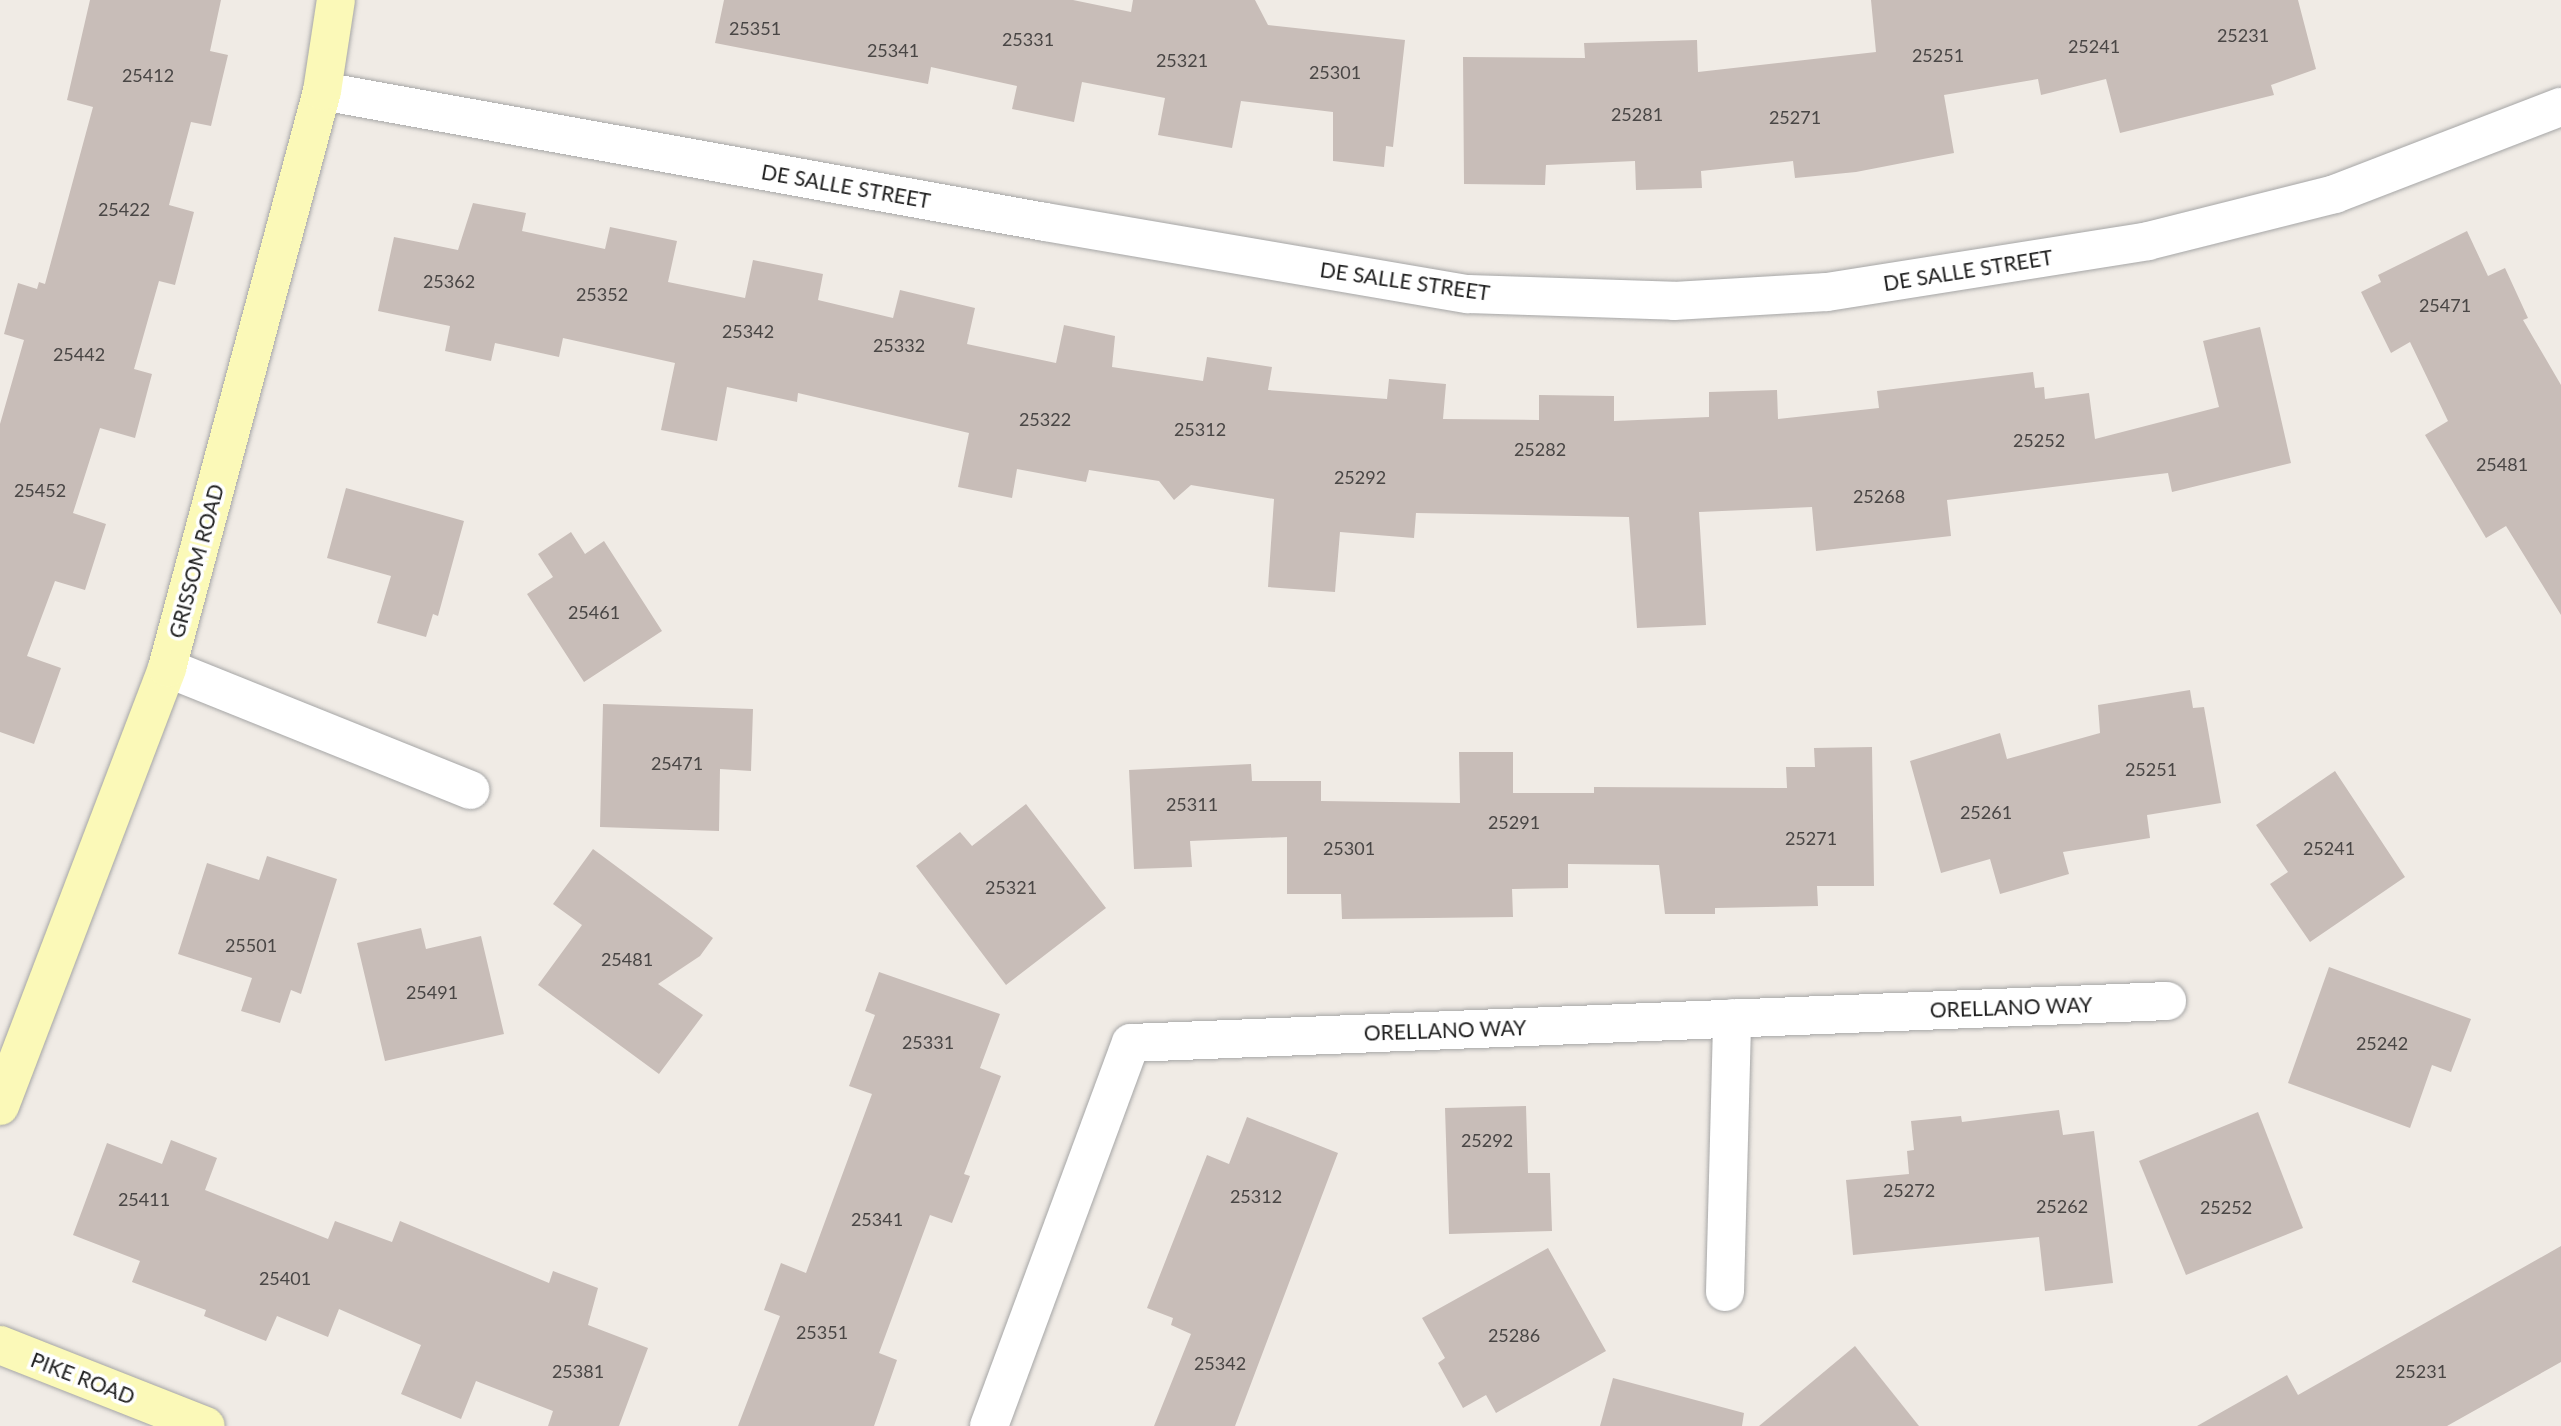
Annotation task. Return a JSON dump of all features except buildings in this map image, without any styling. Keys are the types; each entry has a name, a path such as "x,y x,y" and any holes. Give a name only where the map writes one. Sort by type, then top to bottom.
{"street":[{"name":"GRISSOM ROAD","path":"0,1106 167,668 322,91 336,0"},
{"name":"DE SALLE STREET","path":"322,91 1045,222 1468,294 1674,301 1827,292 2148,241 2335,194 2556,120"},
{"path":"167,668 470,790"},
{"name":"ORELLANO WAY","path":"989,1426 1131,1043 2167,1000"},
{"path":"1725,1292 1732,1018"},
{"name":"PIKE ROAD","path":"0,1345 206,1426"}]}
